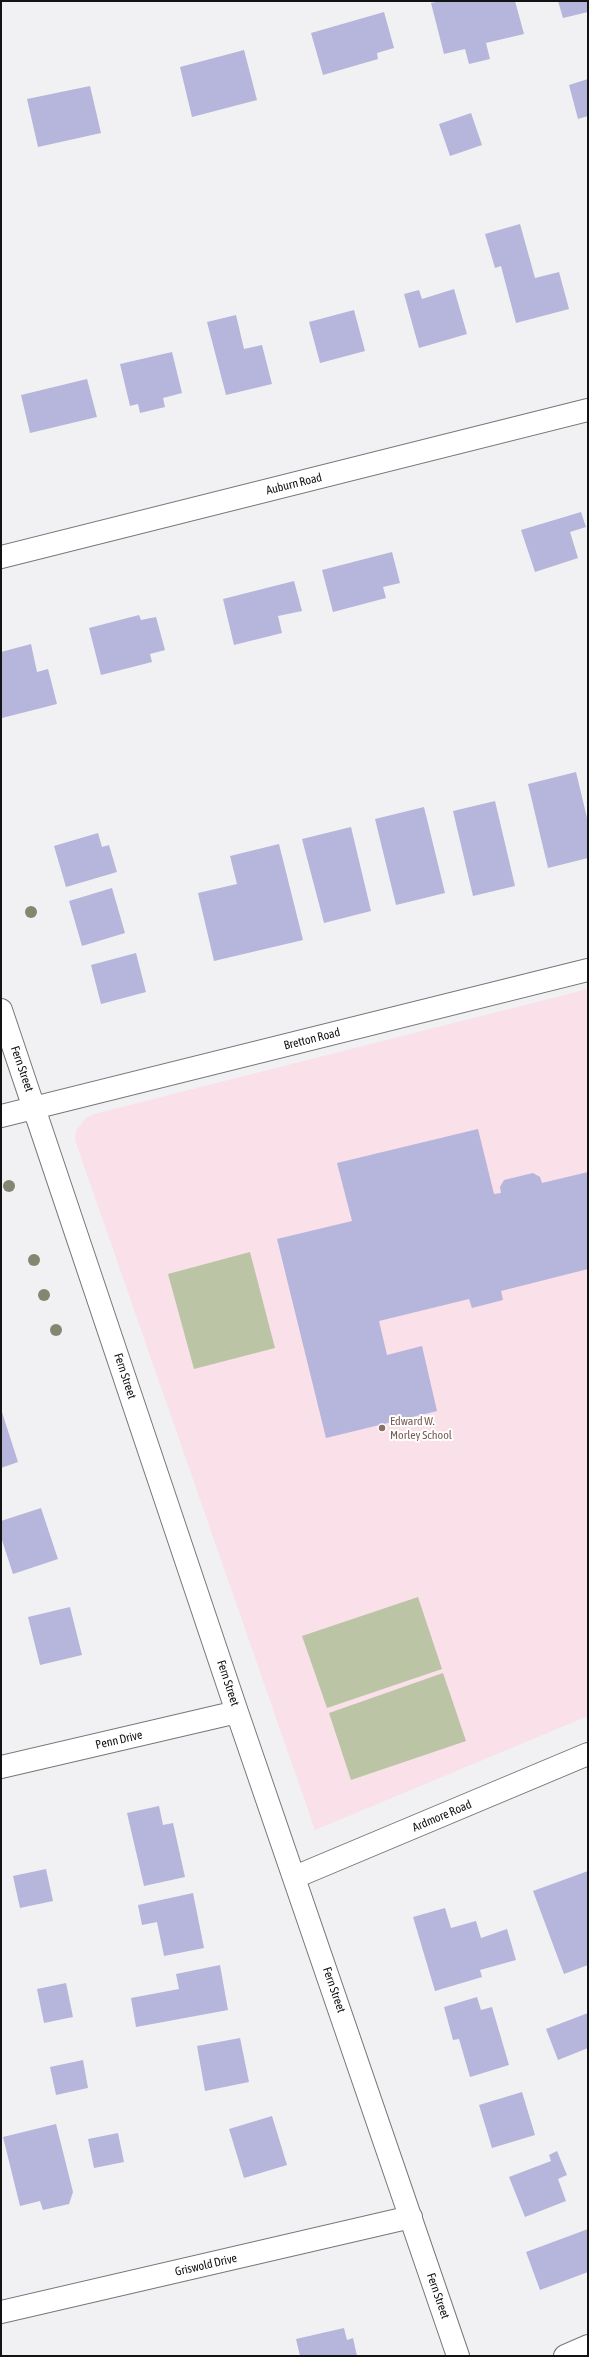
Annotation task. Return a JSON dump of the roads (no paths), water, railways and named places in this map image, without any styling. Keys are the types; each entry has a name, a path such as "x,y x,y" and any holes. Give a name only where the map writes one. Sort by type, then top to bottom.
{"street":[{"name":"Auburn Road","path":"1,557 588,410"},
{"name":"Bretton Road","path":"1,1116 588,970"},
{"name":"Fern Street","path":"1,1010 35,1107 237,1712 296,1878 458,2356"},
{"name":"Penn Drive","path":"1,1767 237,1712"},
{"name":"Ardmore Road","path":"296,1878 588,1754"},
{"name":"Griswold Drive","path":"1,2312 411,2217"},
{"path":"564,2356 588,2346"}],"place":[{"name":"Edward W. Morley School","path":"382,1428"}]}
